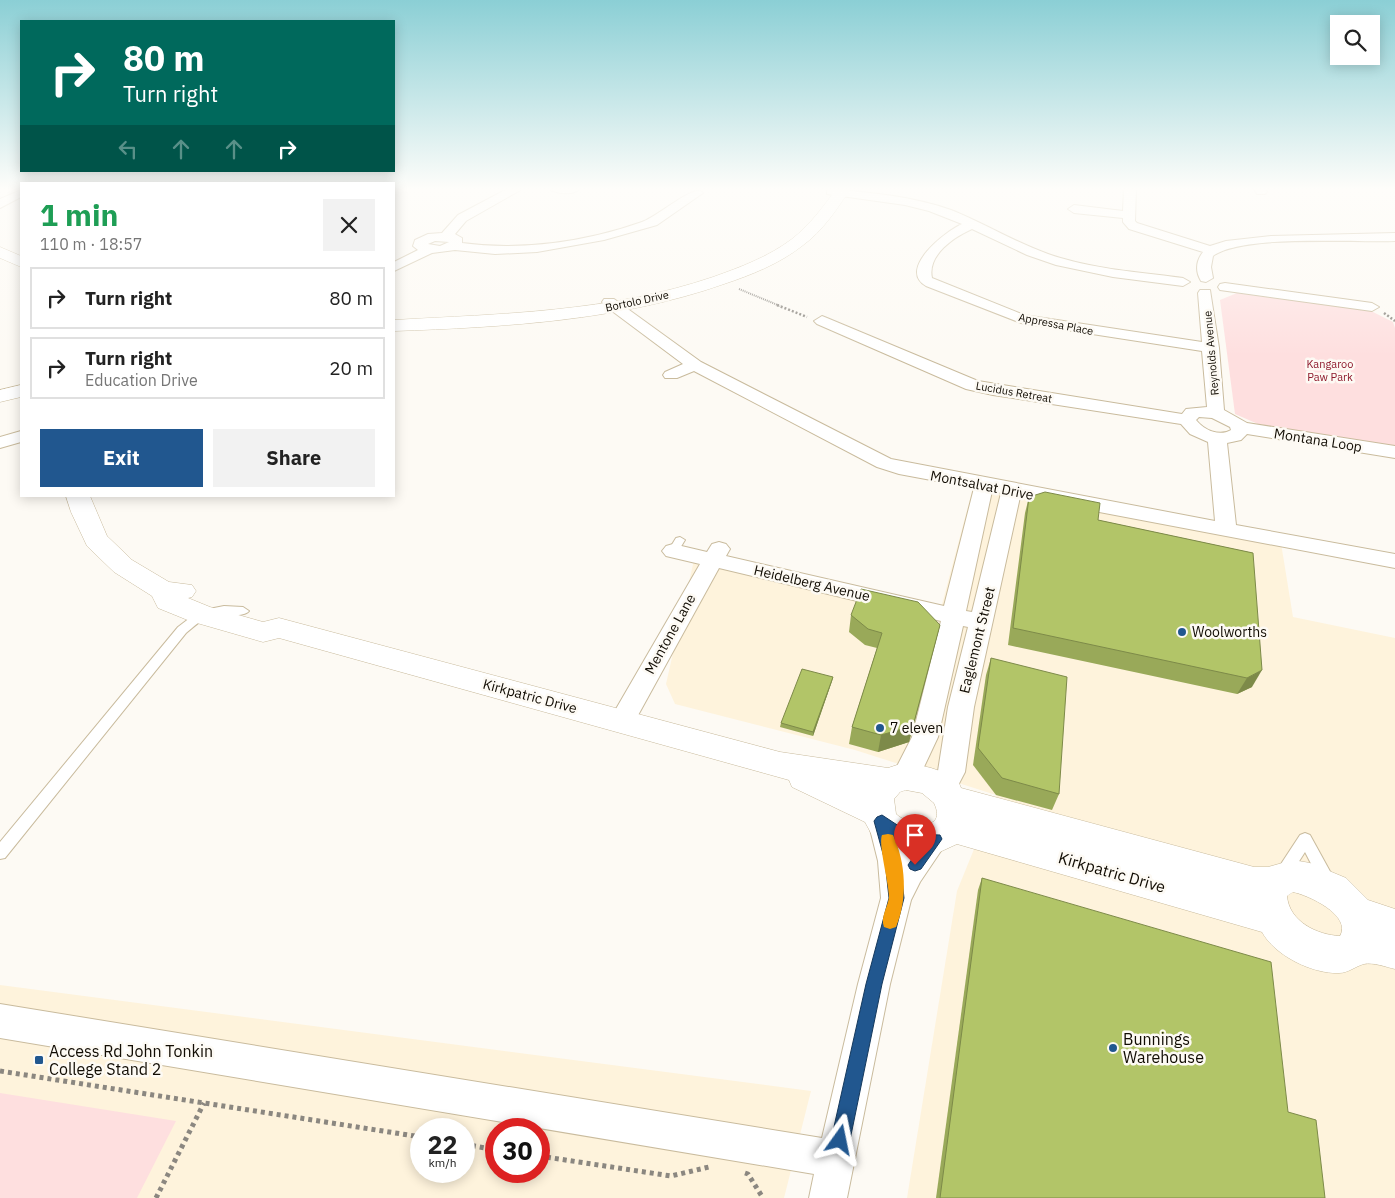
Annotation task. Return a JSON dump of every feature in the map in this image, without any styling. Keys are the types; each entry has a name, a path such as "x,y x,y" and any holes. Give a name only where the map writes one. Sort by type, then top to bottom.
{"street":[{"path":"395,266 428,250 438,250 446,244"},
{"path":"458,244 474,250 516,250 571,244"},
{"name":"Bortolo Drive","path":"395,326 561,314 702,286 762,263 794,244"},
{"name":"Appressa Place","path":"941,244 924,271 926,280 1021,319 1211,348"},
{"path":"1014,244 1058,261 1094,270 1183,282 1189,278 1206,285 1222,283 1225,287 1372,307"},
{"path":"1190,244 1212,250 1233,244"},
{"path":"1383,244 1395,250"},
{"name":"Reynolds Avenue","path":"1212,250 1205,260 1203,269 1206,285 1216,413"},
{"path":"0,252 20,262"},
{"name":"Bortolo Drive","path":"395,321 611,304"},
{"name":"Montsalvat Drive","path":"611,304 696,365 884,463 921,474 1395,561"},
{"name":"Lucidus Retreat","path":"822,321 972,385 1187,420"},
{"path":"671,374 696,365"},
{"path":"0,396 20,391"},
{"path":"1192,413 1216,413 1233,419 1241,428 1238,435 1217,438 1193,429 1187,420 1192,413"},
{"name":"Montana Loop","path":"1241,428 1395,452"},
{"path":"0,443 20,436"},
{"path":"1217,438 1226,531"},
{"name":"Eaglemont Street","path":"897,779 925,737 984,485"},
{"name":"Eaglemont Street","path":"896,898 944,813 956,730 1012,491"},
{"name":"Kirkpatric Drive","path":"78,497 96,540 123,566 164,591 184,590 212,602 276,620 279,628"},
{"name":"Heidelberg Avenue","path":"676,545 983,615"},
{"name":"Mentone Lane","path":"622,721 716,554"},
{"name":"Kirkpatric Drive","path":"164,591 168,601 200,614 263,632 279,628 780,765 897,779"},
{"name":"Kirkpatric Drive","path":"780,765 879,817"},
{"path":"828,1198 874,984 896,898 893,861 879,817 877,795 897,779 931,782 944,813 920,841 909,840 894,832 879,817"},
{"name":"Kirkpatric Drive","path":"944,813 1276,893"},
{"path":"1361,925 1352,951 1340,955 1326,954 1295,941 1276,893 1306,878 1361,925 1395,927"},
{"path":"0,1021 836,1159"}],"lane":[{"path":"0,853 182,630 200,614 224,610 243,611"}],"path":[{"path":"731,286 822,321"},
{"path":"0,1071 410,1135"},
{"path":"156,1198 204,1102"},
{"path":"550,1158 671,1176 711,1167 720,1168"},
{"path":"738,1172 748,1174 763,1198"}],"shaded area":[{"path":"975,480 1280,537 1293,617 1395,638 1395,1198 907,1198 957,891 996,795 855,750 675,704 666,684 696,551 941,608"},
{"path":"0,985 811,1091 784,1198 0,1198"}],"green space":[{"name":"Kangaroo Paw Park","path":"1237,293 1371,311 1393,322 1395,328 1395,447 1258,424 1235,414 1220,300"},
{"path":"0,1093 176,1121 137,1198 0,1198"}],"building":[{"path":"1045,492 1100,503 1098,520 1253,553 1262,670 1247,678 1013,628 1029,497"},
{"path":"861,589 918,602 940,625 913,726 881,735 852,727 882,633 868,629 851,615"},
{"path":"991,658 1067,677 1059,794 1002,778 978,748"},
{"path":"802,669 833,677 813,732 781,723"},
{"name":"Bunnings Warehouse","path":"982,878 1271,962 1288,1112 1316,1120 1325,1198 940,1198"}],"slow traffic":[{"path":"888,840 893,861 896,898 890,922"}],"place":[{"name":"Woolworths","path":"1182,632"},
{"name":"7 eleven","path":"880,728"},
{"name":"Bunnings Warehouse","path":"1113,1048"},
{"name":"Access Rd John Tonkin College Stand 2","path":"39,1060"}],"route":[{"path":"840,1140 874,984 896,898 893,861 882,821 889,829 909,840 935,839 915,865"}]}
